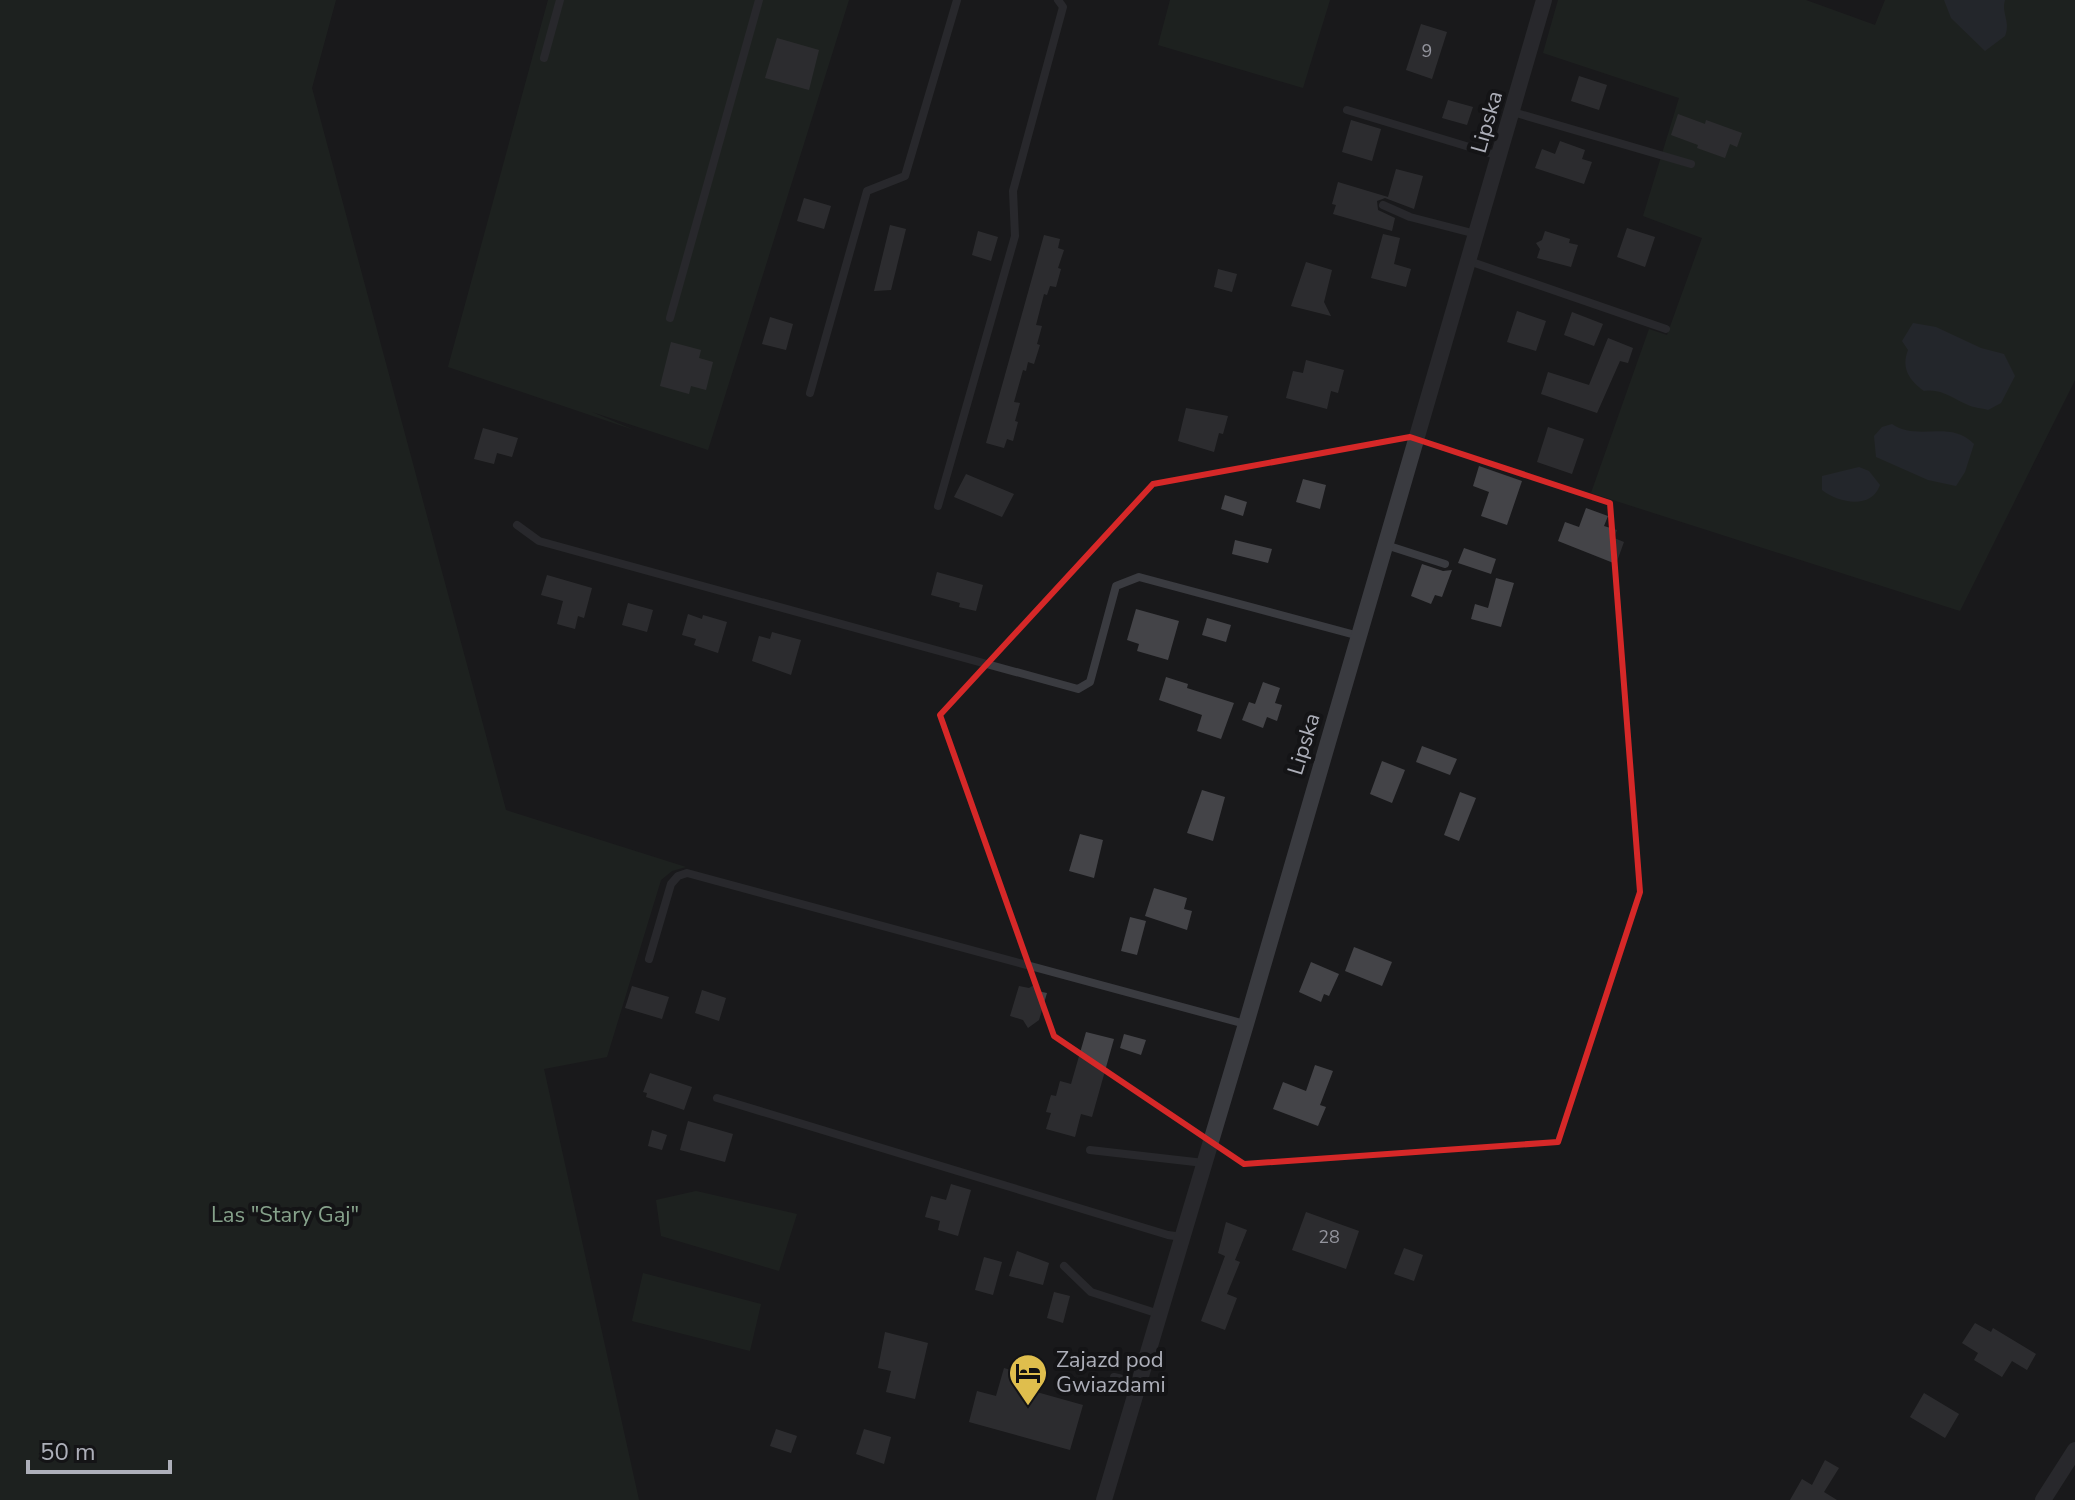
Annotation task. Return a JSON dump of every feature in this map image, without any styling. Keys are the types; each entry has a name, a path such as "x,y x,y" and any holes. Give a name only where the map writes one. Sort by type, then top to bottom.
{"street":[{"name":"Lipska","path":"1104,1500 1360,636 1544,0"},
{"path":"2043,1500 2075,1450"}],"lane":[{"path":"544,58 560,0"},
{"path":"670,318 759,0"},
{"path":"810,393 867,191 905,176 957,0"},
{"path":"938,506 1015,236 1013,191 1056,42 1063,7 1058,0"},
{"path":"1347,110 1500,156"},
{"path":"1513,112 1691,164"},
{"path":"1383,205 1410,217 1477,234"},
{"path":"1469,261 1666,329"},
{"path":"517,525 539,541 1078,689 1090,682 1116,586 1139,577 1360,636"},
{"path":"1386,545 1445,564"},
{"path":"649,959 671,884 678,876 687,873 1246,1024"},
{"path":"717,1098 1182,1237"},
{"path":"1090,1150 1204,1163"},
{"path":"1064,1266 1091,1292 1159,1314"},
{"path":"1114,1377 1138,1383"}],"highlighted area":[{"path":"1410,437 1610,503 1640,892 1558,1142 1244,1164 1054,1036 940,715 1153,484"}],"green space":[{"name":"Las \"Stary Gaj\"","path":"0,0 336,0 312,88 506,810 686,867 672,871 661,880 607,1057 544,1069 639,1500 0,1500"},
{"path":"548,0 849,0 708,450 592,412 634,430 448,367"},
{"path":"1170,0 1330,0 1303,88 1158,45"},
{"path":"1558,0 1806,0 1875,25 1885,0 2075,0 2075,380 1960,611 1591,493 1649,329 1667,335 1702,238 1643,216 1679,98 1543,53"},
{"path":"696,1191 797,1214 779,1271 661,1236 656,1200"},
{"path":"643,1273 761,1304 750,1351 632,1321"}],"shaded area":[{"path":"1944,0 2005,0 2005,36 1985,51 1951,18"},
{"path":"1913,323 1936,327 1981,348 2004,354 2015,376 2001,403 1988,410 1919,387 1908,373 1905,362 1908,350 1902,341"},
{"path":"1892,424 1912,431 1954,433 1974,444 1965,472 1956,486 1928,480 1876,457 1874,436 1882,427"},
{"path":"1859,467 1869,471 1880,485 1870,498 1845,501 1822,490 1822,476"}],"building":[{"path":"1421,24 1447,32 1432,79 1406,70"},
{"path":"777,38 819,50 809,90 765,78"},
{"path":"1579,76 1607,85 1599,110 1571,101"},
{"path":"1448,100 1473,107 1467,125 1442,118"},
{"path":"1678,114 1742,133 1737,147 1730,144 1725,158 1671,135"},
{"path":"1351,120 1381,129 1372,161 1342,152"},
{"path":"1560,141 1585,150 1582,159 1592,162 1584,184 1535,168 1542,149 1555,154"},
{"path":"1396,169 1423,176 1414,209 1385,198 1377,201 1378,210 1395,218 1392,231 1333,214 1336,205 1332,204 1338,182 1388,197"},
{"path":"804,198 831,206 824,229 797,221"},
{"path":"890,225 906,229 891,290 874,291"},
{"path":"1627,228 1655,237 1645,267 1617,257"},
{"path":"978,231 998,237 991,261 972,255"},
{"path":"1545,231 1578,245 1571,267 1537,258 1540,249 1536,243 1542,240"},
{"path":"1383,234 1400,238 1394,264 1411,269 1406,287 1371,278"},
{"path":"1044,235 1060,239 1058,248 1064,250 1058,268 1061,269 1056,287 1050,286 1047,295 1044,294 1036,325 1042,326 1037,344 1040,345 1034,364 1028,362 1026,371 1023,370 1014,402 1020,403 1015,421 1018,422 1013,441 1007,439 1004,448 986,443"},
{"path":"1306,262 1332,270 1324,302 1331,316 1291,306"},
{"path":"1218,269 1237,274 1232,292 1214,287"},
{"path":"1517,311 1546,321 1536,351 1507,342"},
{"path":"1572,312 1603,324 1594,346 1564,335"},
{"path":"770,317 793,324 786,350 762,344"},
{"path":"1608,338 1633,348 1628,363 1620,361 1597,413 1541,394 1548,372 1589,385"},
{"path":"671,342 701,350 699,358 713,362 706,390 691,386 689,394 660,386"},
{"path":"1306,360 1344,370 1338,393 1331,391 1327,409 1286,398 1293,371 1303,373"},
{"path":"1186,408 1228,416 1214,452 1178,441"},
{"path":"1548,427 1584,439 1572,474 1537,462"},
{"path":"483,428 518,438 512,457 497,453 494,464 474,459"},
{"path":"1479,466 1522,481 1507,525 1481,516 1489,492 1473,486"},
{"path":"966,474 1014,494 1002,517 954,497"},
{"path":"1303,479 1326,485 1320,509 1296,502"},
{"path":"1225,495 1247,502 1243,516 1221,509"},
{"path":"1586,508 1608,516 1604,526 1617,530 1614,538 1624,542 1616,564 1558,541 1565,522 1579,527"},
{"path":"1235,540 1272,549 1268,563 1232,554"},
{"path":"1464,548 1496,559 1491,574 1458,563"},
{"path":"1422,564 1443,571 1452,570 1442,597 1435,595 1431,604 1411,596"},
{"path":"937,572 983,585 976,611 931,595"},
{"path":"547,575 592,588 584,618 578,616 575,629 557,624 563,601 541,595"},
{"path":"1496,578 1514,583 1501,627 1471,619 1475,604 1488,608"},
{"path":"628,603 653,610 647,632 622,625"},
{"path":"1136,609 1179,621 1168,660 1137,651 1139,644 1127,640"},
{"path":"688,614 727,622 718,653 694,645 696,639 682,635"},
{"path":"1207,618 1231,625 1226,642 1202,635"},
{"path":"772,632 801,640 791,675 752,661 759,636 770,639"},
{"path":"1166,677 1188,684 1187,688 1234,703 1221,739 1197,731 1202,715 1159,700"},
{"path":"1263,682 1280,688 1275,703 1282,705 1277,721 1267,717 1263,728 1242,720 1249,702 1255,704"},
{"path":"1422,746 1457,759 1450,775 1416,762"},
{"path":"1382,761 1405,770 1392,803 1370,794"},
{"path":"1202,790 1225,797 1213,841 1187,833"},
{"path":"1460,792 1476,798 1459,841 1444,835"},
{"path":"1080,834 1103,840 1094,878 1069,871"},
{"path":"1154,888 1187,898 1184,909 1192,911 1187,930 1145,916"},
{"path":"1130,917 1146,921 1137,955 1121,951"},
{"path":"1354,947 1392,962 1382,986 1345,971"},
{"path":"1311,962 1339,974 1329,996 1324,994 1321,1002 1299,992"},
{"path":"1034,985 1037,991 1047,993 1039,1020 1028,1028 1023,1020 1010,1016 1019,986 1029,988"},
{"path":"632,986 669,997 662,1019 625,1008"},
{"path":"702,990 726,998 719,1021 695,1013"},
{"path":"1086,1032 1114,1039 1092,1117 1081,1114 1075,1137 1046,1129 1051,1113 1046,1112 1051,1095 1056,1096 1060,1081 1071,1084"},
{"path":"1124,1034 1146,1040 1141,1055 1120,1048"},
{"path":"1315,1065 1333,1071 1320,1105 1326,1107 1318,1126 1273,1109 1283,1082 1306,1091"},
{"path":"650,1073 692,1087 684,1110 646,1097 647,1093 643,1092"},
{"path":"688,1121 733,1134 725,1162 680,1150"},
{"path":"652,1130 667,1135 662,1150 648,1146"},
{"path":"951,1184 971,1190 958,1236 938,1230 940,1221 925,1217 931,1196 946,1200"},
{"path":"1306,1212 1359,1231 1346,1269 1292,1250"},
{"path":"1226,1222 1247,1230 1235,1260 1240,1262 1227,1294 1237,1298 1225,1330 1201,1321 1225,1256 1218,1253"},
{"path":"1404,1248 1423,1255 1414,1281 1394,1274"},
{"path":"1017,1251 1049,1263 1043,1285 1009,1276"},
{"path":"984,1257 1002,1262 993,1295 975,1290"},
{"path":"1054,1292 1070,1296 1063,1323 1047,1318"},
{"path":"1975,1323 1991,1332 1993,1328 2036,1354 2027,1370 2012,1361 2002,1377 1974,1360 1978,1353 1962,1343"},
{"path":"885,1332 928,1343 915,1399 886,1392 891,1371 878,1368"},
{"name":"Zajazd pod Gwiazdami","path":"1004,1368 1037,1378 1033,1391 1083,1405 1070,1450 969,1422 977,1391 996,1396"},
{"path":"1924,1393 1959,1414 1945,1438 1910,1417"},
{"path":"776,1429 797,1436 791,1453 770,1446"},
{"path":"864,1429 891,1437 884,1464 856,1454"},
{"path":"1825,1460 1839,1468 1824,1492 1837,1500 1790,1500 1802,1479 1812,1485"}],"place":[{"name":"Zajazd pod Gwiazdami","path":"1028,1407"}]}
